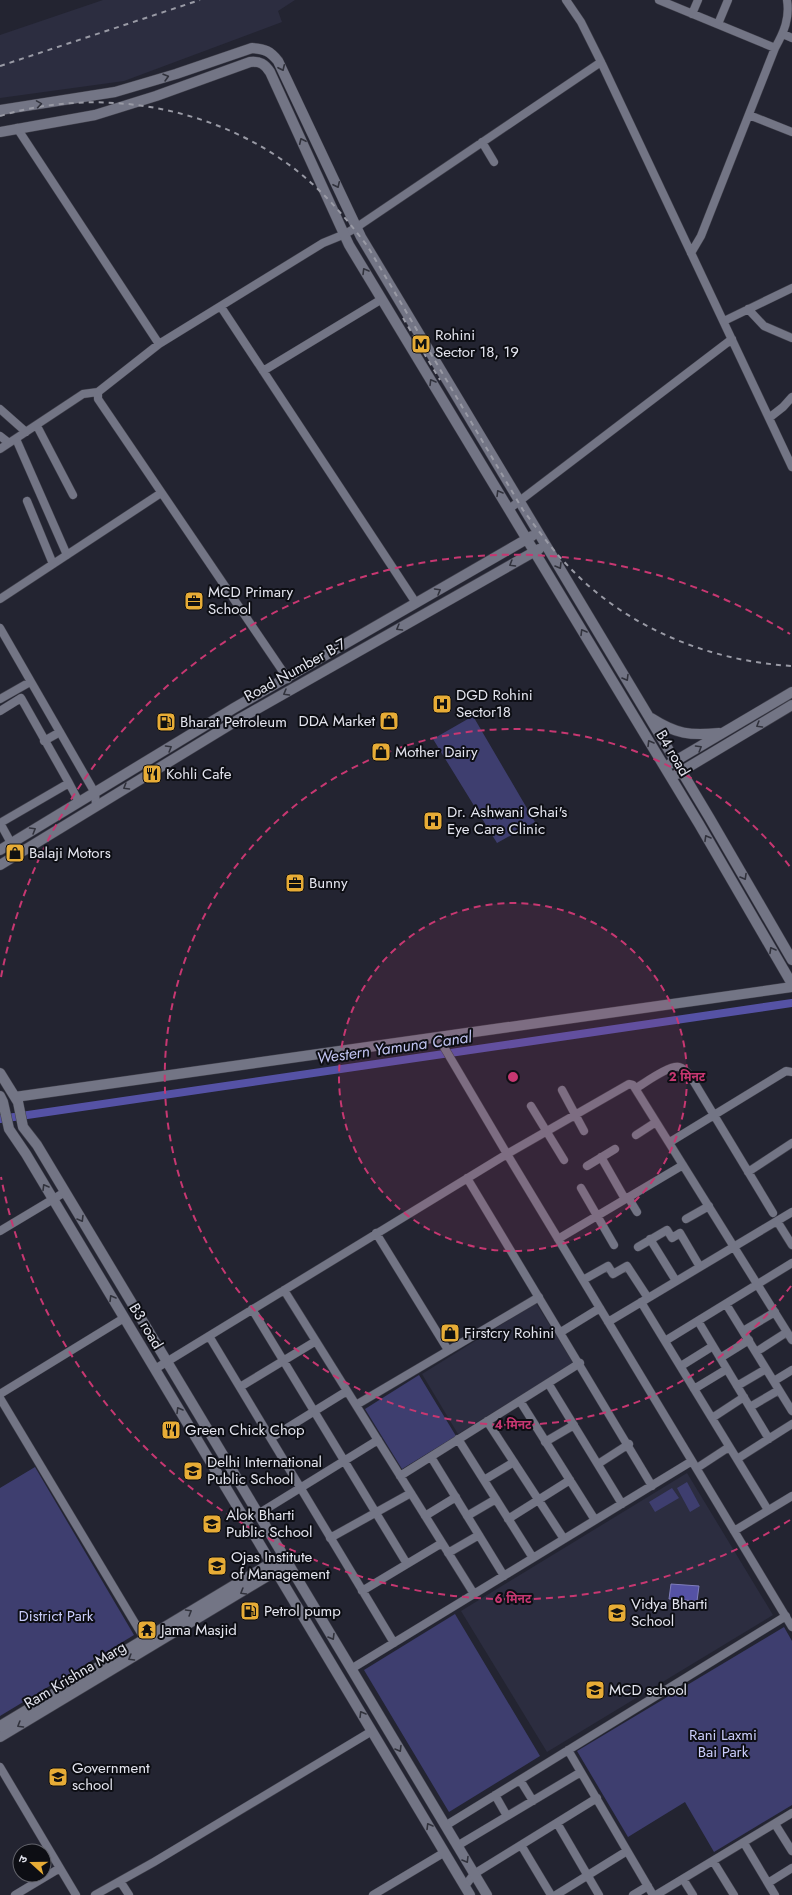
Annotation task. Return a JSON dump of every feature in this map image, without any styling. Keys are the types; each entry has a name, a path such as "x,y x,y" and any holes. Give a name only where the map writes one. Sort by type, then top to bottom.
{"street":[{"path":"566,0 581,22 601,62 792,467"},
{"path":"659,0 673,3 692,14 775,48"},
{"path":"692,14 698,0"},
{"path":"718,24 728,0"},
{"path":"691,253 702,236 775,48 783,34 787,22 787,0"},
{"path":"783,34 792,38"},
{"path":"0,110 115,92 176,74 252,48 263,49 269,52 262,63 250,62 237,65 156,96 95,115 0,132"},
{"name":"B4 road","path":"269,52 278,61 361,237 682,771 792,960"},
{"path":"0,449 37,426 83,394 98,392 159,344 323,242 345,234 357,227 601,62"},
{"name":"B4 road","path":"262,63 270,72 345,234 382,298 665,767 792,985"},
{"path":"749,115 792,132"},
{"path":"17,128 159,344"},
{"path":"482,142 494,162"},
{"path":"724,321 791,289"},
{"path":"263,372 382,298"},
{"path":"221,306 416,603"},
{"path":"748,309 764,326 792,338"},
{"path":"509,509 732,339"},
{"path":"98,392 98,399 288,679"},
{"path":"769,418 783,408 792,397"},
{"path":"0,409 26,432"},
{"path":"37,426 72,495"},
{"path":"0,436 12,441 67,555"},
{"path":"0,599 161,493"},
{"path":"27,501 53,564"},
{"name":"Road Number B-7","path":"4,846 80,802 234,708 288,679 416,603 539,533"},
{"name":"Road Number B-7","path":"0,865 240,718 546,545"},
{"path":"0,628 95,792 96,805"},
{"path":"591,645 602,639"},
{"path":"0,699 30,682"},
{"path":"665,767 792,692"},
{"path":"0,711 21,698 44,741 80,802"},
{"path":"670,777 792,705"},
{"path":"234,708 240,718"},
{"path":"649,717 665,727 684,734 698,736 724,733"},
{"path":"44,741 60,732"},
{"path":"4,846 0,823 69,783"},
{"path":"0,1073 16,1099 440,1040 792,985"},
{"path":"440,1040 792,1627"},
{"path":"636,1088 669,1069 678,1066 683,1068 691,1077 792,1245"},
{"path":"670,1142 786,1071 792,1072"},
{"path":"154,1369 467,1178 629,1084 632,1084 636,1088 792,1340"},
{"path":"562,1090 584,1131"},
{"name":"B3 road","path":"1,1099 9,1129 470,1895"},
{"name":"B3 road","path":"16,1099 23,1127 37,1145 487,1895"},
{"path":"531,1106 564,1160"},
{"path":"636,1136 656,1122"},
{"path":"748,1172 792,1143"},
{"path":"587,1166 615,1149"},
{"path":"601,1158 637,1212"},
{"path":"558,1238 683,1165"},
{"path":"467,1178 629,1444 652,1486"},
{"path":"581,1188 614,1245"},
{"path":"0,1231 65,1192"},
{"path":"686,1219 709,1206"},
{"path":"608,1322 734,1247 775,1217 792,1212"},
{"path":"638,1247 667,1230 672,1238 680,1233 700,1267"},
{"path":"376,1233 448,1350"},
{"path":"650,1240 676,1281"},
{"path":"665,1341 792,1263"},
{"path":"583,1280 608,1266 613,1274 627,1266 665,1341 768,1510"},
{"path":"284,1290 474,1594"},
{"path":"356,1405 539,1297"},
{"path":"726,1304 792,1411"},
{"path":"561,1332 600,1308"},
{"path":"252,1309 377,1512 407,1564"},
{"path":"743,1331 775,1312"},
{"path":"0,1394 124,1318"},
{"path":"698,1321 769,1439"},
{"path":"756,1352 787,1332"},
{"path":"209,1336 394,1643"},
{"path":"720,1358 748,1340"},
{"path":"240,1387 316,1341"},
{"path":"681,1366 713,1346"},
{"path":"400,1476 580,1363"},
{"path":"694,1389 727,1369"},
{"path":"737,1386 766,1369"},
{"path":"774,1382 792,1370"},
{"path":"548,1383 622,1504"},
{"path":"750,1408 779,1390"},
{"path":"271,1438 347,1391"},
{"path":"712,1418 744,1397"},
{"path":"0,1398 147,1643"},
{"path":"520,1401 596,1520"},
{"path":"487,1421 564,1540"},
{"path":"737,1459 792,1424"},
{"path":"546,1442 574,1425"},
{"path":"458,1439 533,1558"},
{"path":"258,1514 378,1440"},
{"path":"598,1464 629,1444"},
{"path":"351,1669 652,1486 729,1447"},
{"path":"431,1457 504,1576"},
{"path":"484,1480 514,1462"},
{"path":"508,1519 570,1480"},
{"path":"330,1538 411,1493"},
{"path":"734,1531 792,1496"},
{"path":"425,1516 456,1497"},
{"path":"467,1516 496,1499"},
{"path":"448,1553 479,1535"},
{"path":"362,1591 442,1542"},
{"name":"Ram Krishna Marg","path":"0,1726 147,1643 286,1560"},
{"path":"445,1826 786,1616"},
{"name":"Ram Krishna Marg","path":"0,1737 147,1643"},
{"path":"99,1894 372,1731"},
{"path":"568,1750 653,1895"},
{"path":"0,1767 76,1895"},
{"path":"457,1846 581,1772"},
{"path":"520,1780 533,1801"},
{"path":"495,1795 507,1816"},
{"path":"465,1886 474,1874 597,1798"},
{"path":"656,1895 792,1813"},
{"path":"557,1823 599,1895"},
{"path":"775,1824 792,1851"},
{"path":"744,1843 775,1895"},
{"path":"522,1845 551,1895"},
{"path":"556,1895 627,1851"},
{"path":"373,1895 444,1852"},
{"path":"713,1861 734,1895"},
{"path":"15,1895 60,1868"},
{"path":"768,1883 792,1868"},
{"path":"683,1879 693,1895"},
{"path":"120,1881 129,1895"},
{"path":"632,1895 648,1886"}],"shaded area":[{"path":"103,0 295,0 278,11 282,22 124,81 0,98 0,35"},
{"path":"536,1303 573,1363 458,1434 422,1374"},
{"name":"Vidya Bharti School","path":"687,1473 773,1615 547,1752 461,1611"},
{"path":"671,1584 699,1586 697,1601 669,1599"}],"green space":[{"path":"473,716 535,822 497,843 433,739"},
{"path":"419,1375 456,1436 402,1469 365,1409"},
{"name":"District Park","path":"35,1467 134,1635 0,1716 0,1488"},
{"path":"687,1482 700,1506 690,1512 677,1488"},
{"path":"672,1488 679,1498 655,1512 649,1502"},
{"path":"455,1614 540,1756 449,1812 364,1670"},
{"name":"Rani Laxmi Bai Park","path":"784,1627 792,1641 792,1805 714,1852 685,1802 628,1837 577,1751"}],"waterway":[{"name":"Western Yamuna Canal","path":"0,1119 792,1003"}],"railway":[{"path":"0,66 200,0"},
{"path":"0,116 38,107 76,103 116,103 154,108 192,117 229,130 264,148 296,170 335,206 368,247 523,510 564,562 594,590 618,609 645,625 672,638 701,649 731,657 761,663 792,666"},
{"path":"403,318 440,380"}],"place":[{"name":"Rohini Sector 18, 19","path":"421,344"},
{"name":"MCD Primary School","path":"194,601"},
{"name":"DGD Rohini Sector18","path":"442,704"},
{"name":"DDA Market","path":"389,721"},
{"name":"Bharat Petroleum","path":"166,722"},
{"name":"Mother Dairy","path":"381,752"},
{"name":"Kohli Cafe","path":"152,774"},
{"name":"Dr. Ashwani Ghai's Eye Care Clinic","path":"433,821"},
{"name":"Balaji Motors","path":"15,853"},
{"name":"Bunny","path":"295,883"},
{"name":"Firstcry Rohini","path":"450,1333"},
{"name":"Green Chick Chop","path":"171,1430"},
{"name":"Delhi International Public School","path":"193,1471"},
{"name":"Alok Bharti Public School","path":"212,1524"},
{"name":"Ojas Institute of Management","path":"217,1566"},
{"name":"Petrol pump","path":"250,1611"},
{"name":"Vidya Bharti School","path":"617,1613"},
{"name":"Jama Masjid","path":"147,1630"},
{"name":"MCD school","path":"595,1690"},
{"name":"Government school","path":"58,1777"}]}
